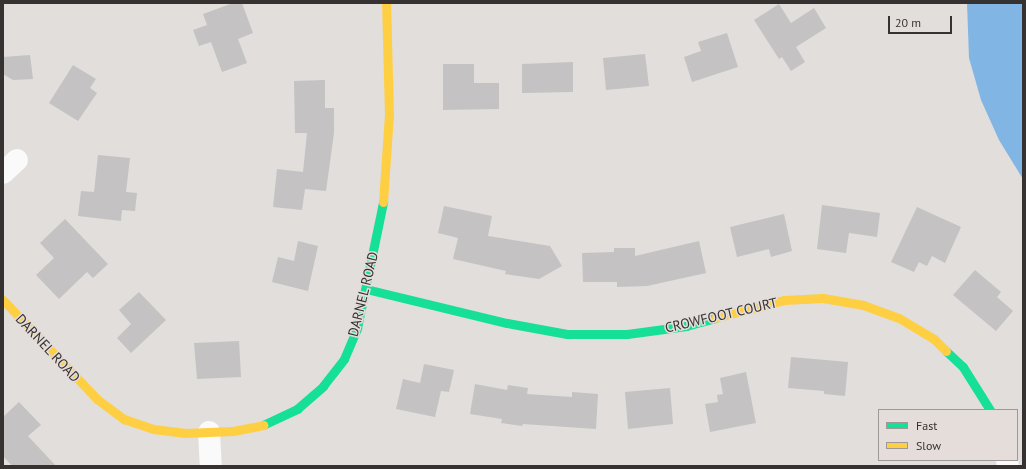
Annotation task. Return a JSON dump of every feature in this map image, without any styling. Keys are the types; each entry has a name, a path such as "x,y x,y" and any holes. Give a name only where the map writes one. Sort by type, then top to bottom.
{"street":[{"name":"DARNEL ROAD","path":"3,300 97,399 124,419 153,429 184,433 232,431 266,424 297,409 323,386 344,359 357,328 382,217 387,166 389,115 386,3"},
{"name":"CROWFOOT COURT","path":"366,288 507,323 567,334 627,334 686,326 784,300 823,298 863,305 900,318 934,339 963,367 989,409"},
{"path":"209,432 211,466"}],"water":[{"path":"967,3 1023,3 1023,179 999,140 981,100 969,58"}],"building":[{"path":"233,3 242,3 253,33 238,39 247,63 222,72 211,42 199,46 193,30 207,25 203,14"},
{"path":"779,4 791,23 814,8 826,28 796,47 805,62 791,71 782,57 779,59 754,20"},
{"path":"727,33 738,67 692,82 684,57 701,51 698,42"},
{"path":"645,54 649,86 606,90 603,58"},
{"path":"30,55 33,79 13,80 3,74 3,57"},
{"path":"573,62 573,92 522,93 522,64"},
{"path":"443,64 474,64 474,83 499,83 499,109 443,110"},
{"path":"73,65 96,79 90,88 97,93 78,121 49,103"},
{"path":"325,80 325,108 334,108 334,133 326,191 305,189 302,210 273,207 277,169 303,172 307,133 295,133 294,81"},
{"path":"98,155 130,158 126,192 137,193 135,211 122,210 121,221 78,216 81,191 94,192"},
{"path":"822,205 880,213 877,237 849,233 846,253 817,249"},
{"path":"444,206 492,216 488,236 550,246 562,266 539,279 505,274 506,271 453,259 458,238 438,233"},
{"path":"917,207 961,227 945,263 932,256 927,266 919,262 914,272 891,262"},
{"path":"784,214 792,251 771,257 769,249 737,257 730,227"},
{"path":"65,219 108,264 93,278 87,272 59,299 36,275 54,258 40,243"},
{"path":"298,241 318,246 308,291 272,282 278,257 294,261"},
{"path":"699,241 706,273 647,286 617,287 617,282 583,282 582,253 614,252 614,248 635,248 635,256"},
{"path":"975,270 1001,292 997,297 1013,311 996,331 953,295"},
{"path":"139,292 166,320 131,353 117,338 131,324 119,310"},
{"path":"239,341 241,377 197,379 194,343"},
{"path":"791,357 848,362 845,396 824,394 824,391 788,388"},
{"path":"424,364 454,370 449,392 441,391 435,417 396,409 403,379 420,383"},
{"path":"746,372 756,423 710,432 705,404 718,402 717,395 723,394 720,378"},
{"path":"475,384 507,390 508,385 528,388 527,394 572,397 572,392 598,394 596,429 523,424 522,426 501,423 502,419 470,414"},
{"path":"670,388 673,424 628,429 625,392"},
{"path":"19,402 41,425 28,436 56,466 12,466 3,456 3,417"}],"traffic: fast":[{"path":"263,425 297,409 323,386 344,359 357,328 383,202"},
{"path":"366,289 507,323 567,334 627,334 686,326 715,318"},
{"path":"946,351 963,367 989,409"}],"traffic: slow":[{"path":"383,202 389,115 386,3"},
{"path":"715,318 784,300 823,298 863,305 899,318 934,339 946,351"},
{"path":"3,300 97,399 124,419 153,429 184,433 233,431 263,425"}]}
